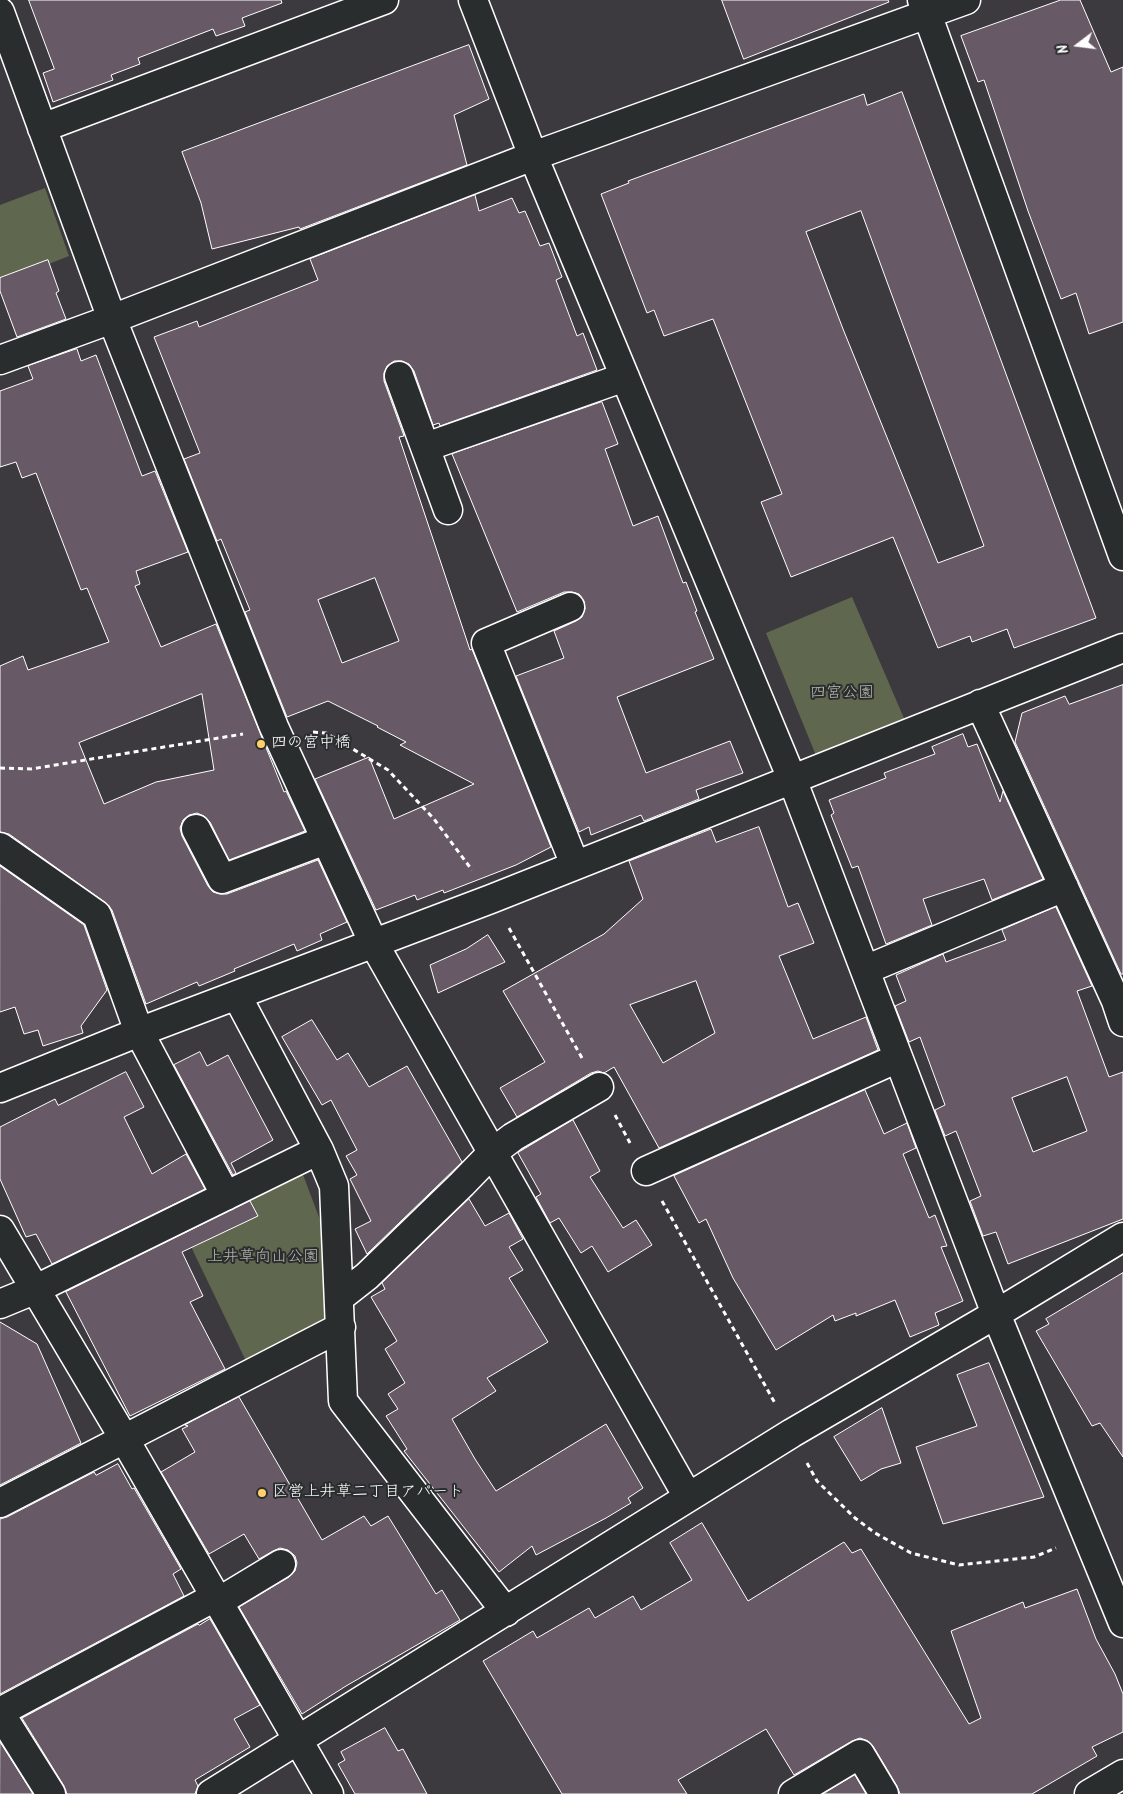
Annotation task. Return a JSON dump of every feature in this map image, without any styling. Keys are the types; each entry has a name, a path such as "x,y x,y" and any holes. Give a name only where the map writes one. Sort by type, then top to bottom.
{"street":[{"path":"42,128 384,0"},
{"path":"473,0 533,156 792,779 996,1314 1123,1623"},
{"path":"0,360 112,319 925,7 966,0"},
{"path":"925,7 1123,556"},
{"path":"0,12 112,319 274,727 374,944 688,1497"},
{"path":"400,376 448,510"},
{"path":"426,447 624,377"},
{"path":"570,607 486,643 575,865"},
{"path":"0,1088 139,1032 374,944 1123,648"},
{"path":"980,704 1121,1007"},
{"path":"196,829 222,879 326,840"},
{"path":"0,847 97,915 139,1032 226,1196"},
{"path":"865,970 1064,886"},
{"path":"237,996 319,1150 334,1186 343,1401 506,1612"},
{"path":"646,1171 898,1058"},
{"path":"339,1298 367,1276 462,1184 492,1152 513,1136 599,1087"},
{"path":"0,1304 34,1290 319,1150"},
{"path":"0,1230 125,1440 329,1794"},
{"path":"211,1794 792,1433 996,1314 1123,1237"},
{"path":"0,1503 341,1327"},
{"path":"51,1794 0,1713 281,1564"},
{"path":"794,1794 860,1754 884,1794"},
{"path":"1089,1794 1123,1774"}],"green space":[{"path":"45,188 69,256 0,283 0,205"},
{"name":"四宮公園","path":"852,597 906,723 817,758 766,633"},
{"name":"上井草向山公園","path":"302,1172 322,1225 327,1317 246,1361 183,1230"}],"building":[{"path":"29,0 281,0 282,3 242,18 245,26 216,36 213,29 138,58 140,64 111,75 113,80 53,102 43,73 54,69"},
{"path":"722,0 888,0 889,2 744,59"},
{"path":"1061,0 1080,0 1111,72 1123,67 1123,322 1089,334 1076,293 1061,299 1028,211 984,80 978,82 961,36"},
{"path":"469,45 489,99 454,115 467,165 300,229 299,227 212,249 201,203 182,152"},
{"path":"902,92 1096,618 1014,648 1007,629 972,642 970,636 938,648 893,537 791,577 761,502 782,494 713,319 664,336 654,310 647,313 601,194 629,183 628,181 864,94 867,105","holes":["861,211 984,546 938,563 843,329 806,232"]},
{"path":"475,195 479,211 512,198 519,213 525,211 540,246 549,243 562,277 556,280 577,336 583,333 597,370 440,426 439,423 433,425 414,371 409,364 402,361 394,361 387,366 384,373 384,381 404,436 399,437 470,650 472,649 551,847 516,865 444,893 443,890 417,900 415,895 376,910 315,779 369,757 394,819 474,784 400,745 406,742 378,726 328,701 287,717 245,612 250,610 221,539 217,541 184,459 200,453 154,337 197,321 199,327 318,280 310,259","holes":["375,578 399,641 342,663 318,600"]},
{"path":"48,260 59,291 56,293 66,319 17,337 0,291 0,278"},
{"path":"77,349 81,361 96,355 142,476 155,471 188,552 136,571 140,584 135,586 161,647 216,624 284,792 286,791 305,831 229,860 210,822 204,816 197,813 189,815 183,820 180,828 182,836 208,886 213,892 227,894 318,860 347,922 320,934 322,940 297,951 294,944 199,986 197,982 146,1004 112,910 106,903 9,834 0,832 0,666 23,656 28,670 109,642 87,588 81,590 36,473 22,478 16,462 0,467 0,391 33,379 28,366","holes":["202,694 214,770 156,782 104,804 79,743"]},
{"path":"602,402 618,444 605,449 633,526 658,516 683,583 686,582 697,611 695,612 714,659 617,697 646,773 730,741 743,773 696,790 699,799 644,821 641,815 591,835 589,827 579,832 516,676 564,658 554,631 582,617 585,609 584,601 579,594 564,592 517,612 452,454"},
{"path":"1123,685 1123,974 1121,974 1015,742 1022,713 1065,696 1069,704"},
{"path":"963,734 968,747 977,744 1000,802 1003,791 1043,879 992,900 984,879 923,899 932,925 886,944 858,866 852,868 831,815 834,813 829,800 886,778 884,773 935,754 932,747"},
{"path":"759,827 788,907 798,903 814,943 779,956 813,1039 866,1017 878,1050 659,1148 614,1067 604,1073 598,1071 591,1073 517,1117 500,1088 545,1062 503,991 604,934 643,899 629,861 711,829 716,842","holes":["696,981 715,1033 663,1063 630,1005"]},
{"path":"0,866 84,925 107,990 81,1026 83,1033 43,1046 38,1030 24,1034 15,1007 0,1012"},
{"path":"1056,907 1092,986 1077,991 1109,1077 1123,1072 1123,1219 1008,1264 996,1232 983,1236 970,1201 981,1196 956,1131 945,1136 935,1110 945,1105 920,1037 909,1042 895,1006 906,1001 896,975 943,954 946,962 1006,940 1002,930","holes":["1067,1077 1087,1131 1033,1152 1012,1098"]},
{"path":"488,935 505,962 438,993 430,965 466,949"},
{"path":"312,1020 337,1060 348,1053 369,1087 407,1066 462,1162 367,1254 355,1229 371,1221 350,1179 357,1175 346,1156 357,1150 331,1100 322,1105 282,1037"},
{"path":"200,1052 207,1066 228,1055 273,1140 231,1163 236,1173 233,1175 174,1065"},
{"path":"126,1072 144,1107 124,1117 152,1174 186,1154 205,1189 52,1264 36,1234 26,1237 0,1179 0,1127 55,1099 58,1105"},
{"path":"865,1090 884,1134 907,1123 916,1148 903,1154 929,1218 935,1215 947,1246 941,1247 963,1301 935,1313 939,1325 910,1337 895,1300 856,1316 856,1313 835,1321 833,1315 776,1350 733,1278 706,1219 699,1223 674,1176"},
{"path":"573,1120 600,1171 590,1177 623,1228 636,1220 652,1245 608,1272 592,1246 581,1253 559,1218 550,1223 536,1197 541,1194 518,1153"},
{"path":"469,1199 485,1226 509,1213 523,1239 509,1247 523,1270 509,1278 548,1342 487,1378 496,1391 452,1419 475,1459 496,1491 606,1424 643,1488 628,1498 631,1503 606,1518 536,1555 532,1546 499,1572 404,1451 407,1449 386,1416 398,1409 388,1394 405,1383 385,1349 397,1341 371,1297 385,1289 382,1283"},
{"path":"250,1201 258,1216 182,1252 203,1296 190,1302 225,1369 130,1416 66,1292"},
{"path":"1123,1273 1123,1457 1100,1423 1092,1426 1036,1331 1049,1324 1046,1319"},
{"path":"0,1322 37,1344 81,1443 0,1485"},
{"path":"989,1363 1044,1497 943,1524 916,1447 977,1426 957,1375"},
{"path":"239,1397 322,1540 364,1516 371,1526 388,1516 436,1594 442,1590 460,1620 346,1686 302,1714 239,1607 289,1577 295,1571 297,1563 295,1556 288,1550 280,1548 259,1559 244,1534 209,1554 161,1472 195,1452 182,1429 188,1426 185,1425"},
{"path":"882,1408 901,1463 881,1469 861,1481 834,1437"},
{"path":"118,1464 181,1569 173,1574 184,1596 0,1694 0,1519 94,1472 96,1475"},
{"path":"702,1523 748,1601 844,1542 852,1553 861,1549 969,1724 981,1718 951,1631 1023,1602 1025,1608 1077,1589 1096,1639 1115,1674 1123,1694 1123,1732 1092,1747 1097,1756 1032,1794 900,1794 873,1746 868,1741 860,1738 794,1775 766,1729 678,1780 687,1794 562,1794 483,1661 533,1631 537,1638 589,1608 595,1618 633,1596 641,1610 692,1580 670,1543"},
{"path":"210,1619 260,1705 234,1719 250,1747 195,1780 198,1786 195,1794 67,1794 22,1718"},
{"path":"385,1728 398,1751 403,1749 427,1794 355,1794 338,1764 345,1760 341,1752"},
{"path":"0,1742 33,1794 0,1794"},
{"path":"855,1775 866,1794 823,1794"}],"place":[{"name":"四の宮中橋","path":"261,744"},
{"name":"区営上井草二丁目アパート","path":"262,1493"}]}
